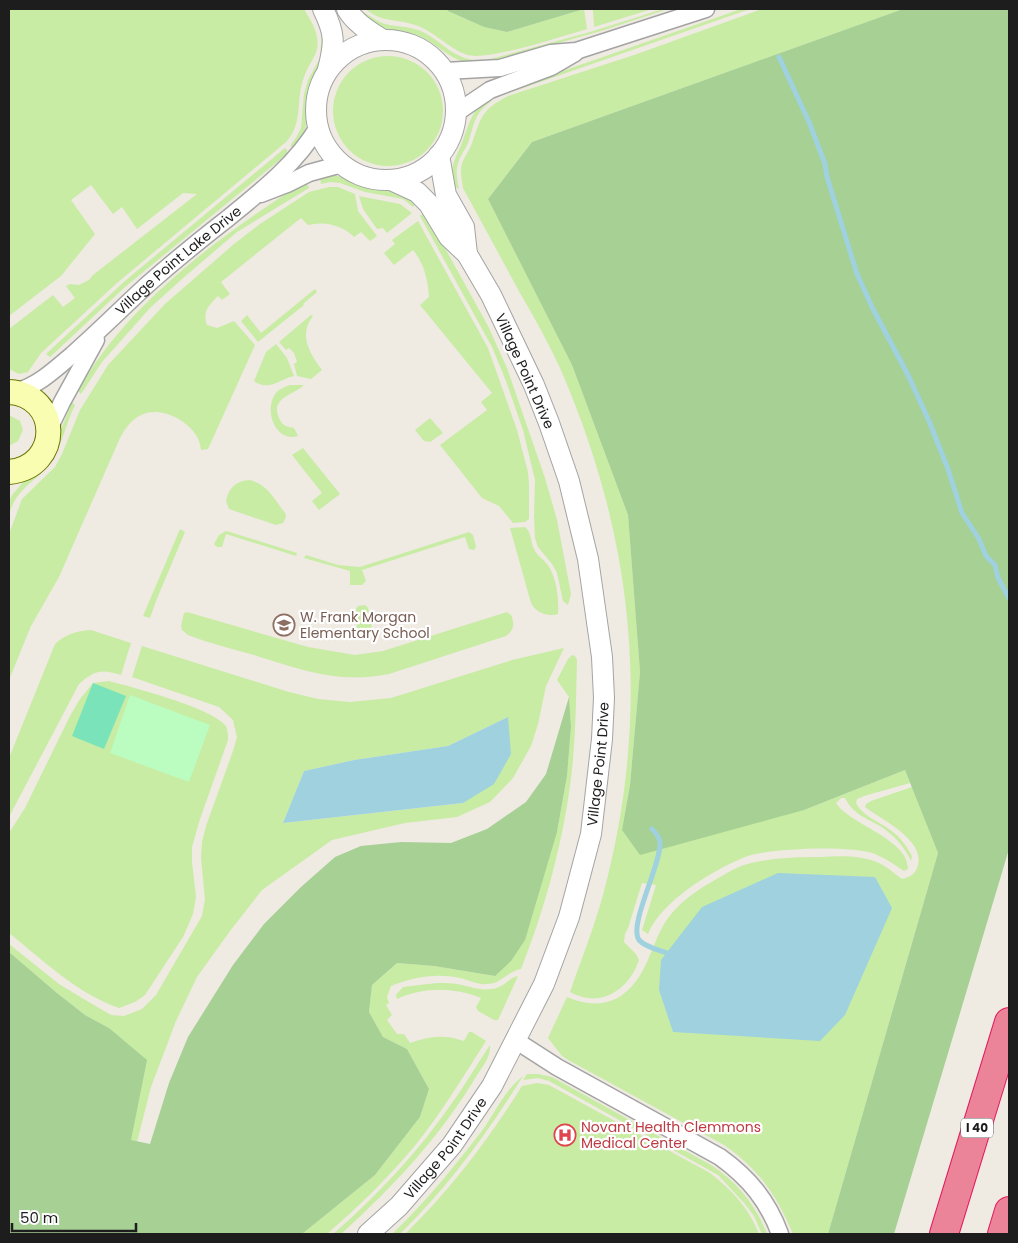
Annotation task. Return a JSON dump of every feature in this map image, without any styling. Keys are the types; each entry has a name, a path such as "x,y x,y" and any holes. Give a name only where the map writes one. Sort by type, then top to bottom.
{"highway":[{"name":"I 40","path":"944,1234 1009,1022"},
{"path":"1002,1234 1009,1211"}],"main road":[{"path":"12,392 30,398 42,409 49,429 48,440 38,460 12,476"}],"street":[{"path":"323,9 331,24 334,46 319,90 316,108 318,127 327,148 342,164 357,174 374,179 391,180 409,176 425,167 439,155 451,135 456,113 454,91 445,71 433,57 418,47 401,41 383,40 361,44 342,55 326,72"},
{"path":"347,9 350,15 364,28 383,40"},
{"path":"456,113 490,90 551,67 576,52 706,9"},
{"path":"445,71 500,68 551,53 576,52"},
{"name":"Village Point Lake Drive","path":"12,392 32,387 51,374 154,279 254,197 297,156 318,127"},
{"name":"Village Point Drive","path":"439,155 446,195 464,227 467,254"},
{"name":"Village Point Lake Drive","path":"254,197 309,174 342,164"},
{"name":"Village Point Drive","path":"368,1234 399,1206 452,1145 492,1086 544,984 572,909 591,834 602,739 604,698 602,658 588,559 569,481 549,423 524,362 491,295 467,254 449,237 429,204 417,192 391,180"},
{"name":"Village Point Lake Drive","path":"49,429 104,327"},
{"path":"515,1040 557,1067 720,1156 739,1171 755,1188 780,1234"}],"green space":[{"path":"9,9 304,9 314,28 318,43 301,86 295,127 292,135 286,142 117,283 41,353 28,372 19,374 9,369 9,329 53,295 63,307 75,298 66,286 70,284 79,285 89,280 197,194 183,193 137,229 122,207 113,214 91,185 71,200 95,234 61,276 9,316"},
{"path":"366,9 446,9 484,27 507,32 584,9 587,29 508,51 478,56 461,52 420,27 406,22 382,18"},
{"path":"446,9 584,9 507,32 484,27"},
{"path":"593,9 652,9 594,27"},
{"path":"668,9 601,31 487,63 483,61 590,32"},
{"path":"741,9 750,9 497,97 499,93"},
{"path":"762,9 903,9 532,142 488,199 572,365 628,515 640,672 630,785 622,830 804,810 905,770 910,783 864,796 857,799 856,803 868,816 896,834 912,856 911,861 902,846 890,833 860,815 845,798 841,798 836,803 843,811 899,849 906,858 908,869 904,871 875,854 848,849 790,850 756,854 745,857 718,870 689,888 664,910 648,934 642,930 656,885 642,883 624,942 636,954 639,960 634,971 621,988 612,994 592,998 581,997 570,992 592,932 603,895 618,827 628,760 631,693 628,627 619,562 605,497 585,433 560,368 463,188 461,168 484,114 493,105 508,96 637,54"},
{"path":"903,9 1009,9 1009,849 894,1234 828,1234 938,853 905,770 804,810 640,855 622,830 630,785 640,672 628,515 572,365 488,199 532,142"},
{"path":"361,11 385,24 423,32 461,57 477,60 474,64 465,62 450,56 424,38 379,27 361,17"},
{"path":"322,31 327,34 320,69 310,95 306,125 301,140 296,147 290,146 301,128 304,94 308,80 320,58"},
{"path":"388,56 409,60 427,72 439,90 443,111 439,132 427,150 409,162 388,166 367,162 349,150 337,132 333,111 337,90 349,72 367,60"},
{"path":"487,100 492,101 482,109 476,118 468,144 458,163 459,189 452,185 454,161 472,118 478,108"},
{"path":"285,148 287,154 125,287 50,357 46,354 126,280"},
{"path":"338,176 372,189 397,191 417,202 413,207 403,199 365,192 340,183 330,182 321,184 320,178"},
{"path":"306,181 309,188 237,232 150,308 102,362 81,394 78,391 98,359 122,329 178,273 242,224"},
{"path":"329,187 338,187 355,194 358,211 377,236 370,241 361,232 354,237 339,227 327,224 308,225 301,218 221,282 230,294 222,300 218,296 209,306 205,316 207,325 217,328 234,321 255,345 208,449 201,450 192,429 172,416 156,412 141,415 134,419 120,438 59,577 31,626 9,680 9,534 22,499 55,467 80,410 108,365 165,304 234,244 260,224 309,192"},
{"path":"359,196 400,204 412,213 387,233 383,228 377,229 363,209"},
{"path":"425,212 488,326 507,368 545,478 557,520 571,594 568,605 563,601 557,573 538,547 535,538 535,480 523,430 506,381 492,347 420,216"},
{"path":"418,221 488,348 517,430 528,472 529,519 525,522 513,523 499,506 482,498 440,445 487,410 481,402 492,393 420,305 429,297 423,266 417,255 413,250 394,265 384,253 395,244 392,240"},
{"path":"315,289 317,292 304,305 258,342 241,321 247,315 261,333"},
{"path":"311,315 313,316 306,330 307,344 322,370 311,379 297,376 294,364 297,362 294,353 289,348 286,350 279,342"},
{"path":"276,344 287,358 294,376 274,384 259,384 254,381 266,352"},
{"path":"290,385 304,385 284,398 277,407 277,413 281,422 286,426 294,428 298,436 290,437 278,430 271,415 271,407 276,393"},
{"path":"72,402 75,405 54,456 44,470 17,497 9,514 9,502 12,495 54,447"},
{"path":"9,415 20,421 23,430 18,441 9,446"},
{"path":"430,418 443,433 430,442 424,441 415,430"},
{"path":"303,448 340,494 319,510 312,501 322,493 292,455"},
{"path":"250,480 261,485 274,498 285,513 286,517 283,523 276,525 229,509 226,501 231,488 237,483"},
{"path":"525,527 529,532 535,551 552,572 558,596 558,614 550,615 543,613 531,603 510,528"},
{"path":"180,529 185,532 150,618 143,616"},
{"path":"226,531 297,553 296,556 226,534 222,547 217,547 214,544 219,535"},
{"path":"469,532 473,535 476,547 474,550 469,549 465,537 362,570 366,581 362,585 350,585 350,571 304,558 306,555 338,565 360,567"},
{"path":"365,605 368,608 373,633 363,636 357,632 356,609 358,606"},
{"path":"187,612 308,647 355,655 383,651 507,612 511,615 513,624 511,631 506,636 389,674 353,677 320,674 288,666 188,635 182,630 181,626 184,613"},
{"path":"91,630 131,643 121,675 108,672 94,673 79,684 9,817 9,758 55,644 72,634"},
{"path":"142,646 289,692 318,699 350,702 391,698 512,660 564,648 546,686 531,746 513,778 490,802 457,817 405,823 332,840 262,890 197,977 176,1021 151,1087 137,1142 130,1141 146,1060 109,1028 85,1015 57,993 9,952 9,944 59,984 111,1015 124,1016 142,1009 156,995 202,916 205,899 201,858 202,842 237,737 233,720 219,707 132,677","holes":["508,717 463,803 283,823 304,771 354,760 448,746"]},
{"path":"572,655 577,660 575,722 573,759 566,812 555,866 521,969 492,983 480,984 460,978 434,976 416,978 391,986 387,997 389,1003 386,1005 392,1015 387,1020 397,1034 404,1034 410,1043 437,1037 450,1037 464,1041 469,1032 486,1041 433,1122 413,1148 382,1182 361,1204 327,1234 302,1234 375,1175 420,1117 429,1089 407,1049 383,1037 369,1012 372,985 397,963 434,966 495,976 557,832 567,776 571,727 569,697 557,680"},
{"path":"109,681 171,699 204,712 225,725 228,736 192,847 196,897 193,914 183,937 145,995 135,1002 119,1008 103,1002 74,985 9,933 9,833 25,808 80,699 93,683"},
{"path":"93,683 126,696 104,749 72,736"},
{"path":"130,695 210,725 189,782 110,753"},
{"path":"569,697 571,727 567,776 557,832 525,940 511,961 495,976 434,966 397,963 372,985 369,1012 383,1037 407,1049 429,1089 420,1117 375,1175 302,1234 9,1234 9,952 85,1015 109,1028 147,1060 131,1140 150,1144 169,1083 188,1037 233,965 264,924 301,887 335,857 361,846 401,842 451,843 487,829 526,802 546,774"},
{"path":"912,787 938,853 828,1234 793,1234 766,1184 736,1154 724,1145 570,1061 562,1056 548,1038 567,997 583,1002 598,1003 613,1000 627,991 635,983 647,963 665,922 676,909 698,890 741,866 760,861 800,857 849,856 877,862 902,879 911,875 917,868 919,858 910,840 902,832 865,807 871,801"},
{"path":"518,976 498,1020 494,1020 478,1011 476,1007 481,998 470,994 439,990 418,992 397,999 396,995 403,987 437,983 491,989 499,987"},
{"path":"490,1045 488,1057 484,1064 432,1140 379,1198 341,1234 333,1234 366,1204 411,1156 457,1096"},
{"path":"527,1074 552,1077 711,1165 745,1195 763,1223 767,1234 762,1234 754,1216 718,1175 549,1081 538,1078 523,1080"},
{"path":"523,1076 495,1119 451,1179 400,1234 392,1234 449,1172 481,1132 505,1095"},
{"name":"Novant Health Clemmons Medical Center","path":"537,1083 549,1085 710,1173 745,1207 759,1234 405,1234 468,1163 496,1126 522,1086"}],"water":[{"path":"508,717 511,754 494,784 463,803 283,823 304,771 354,760 448,746"},
{"path":"778,873 875,877 892,908 845,1015 820,1041 673,1032 659,990 661,960 702,907"}],"waterway":[{"path":"779,57 809,122 825,164 827,177 857,274 929,421 948,469 962,513 979,539 986,556 995,565 998,578 1009,598"},
{"path":"652,829 660,840 659,852 641,908 637,932 639,940 648,946 667,953"}],"place":[{"name":"W. Frank Morgan Elementary School","path":"284,625"},
{"name":"Novant Health Clemmons Medical Center","path":"565,1135"}]}
